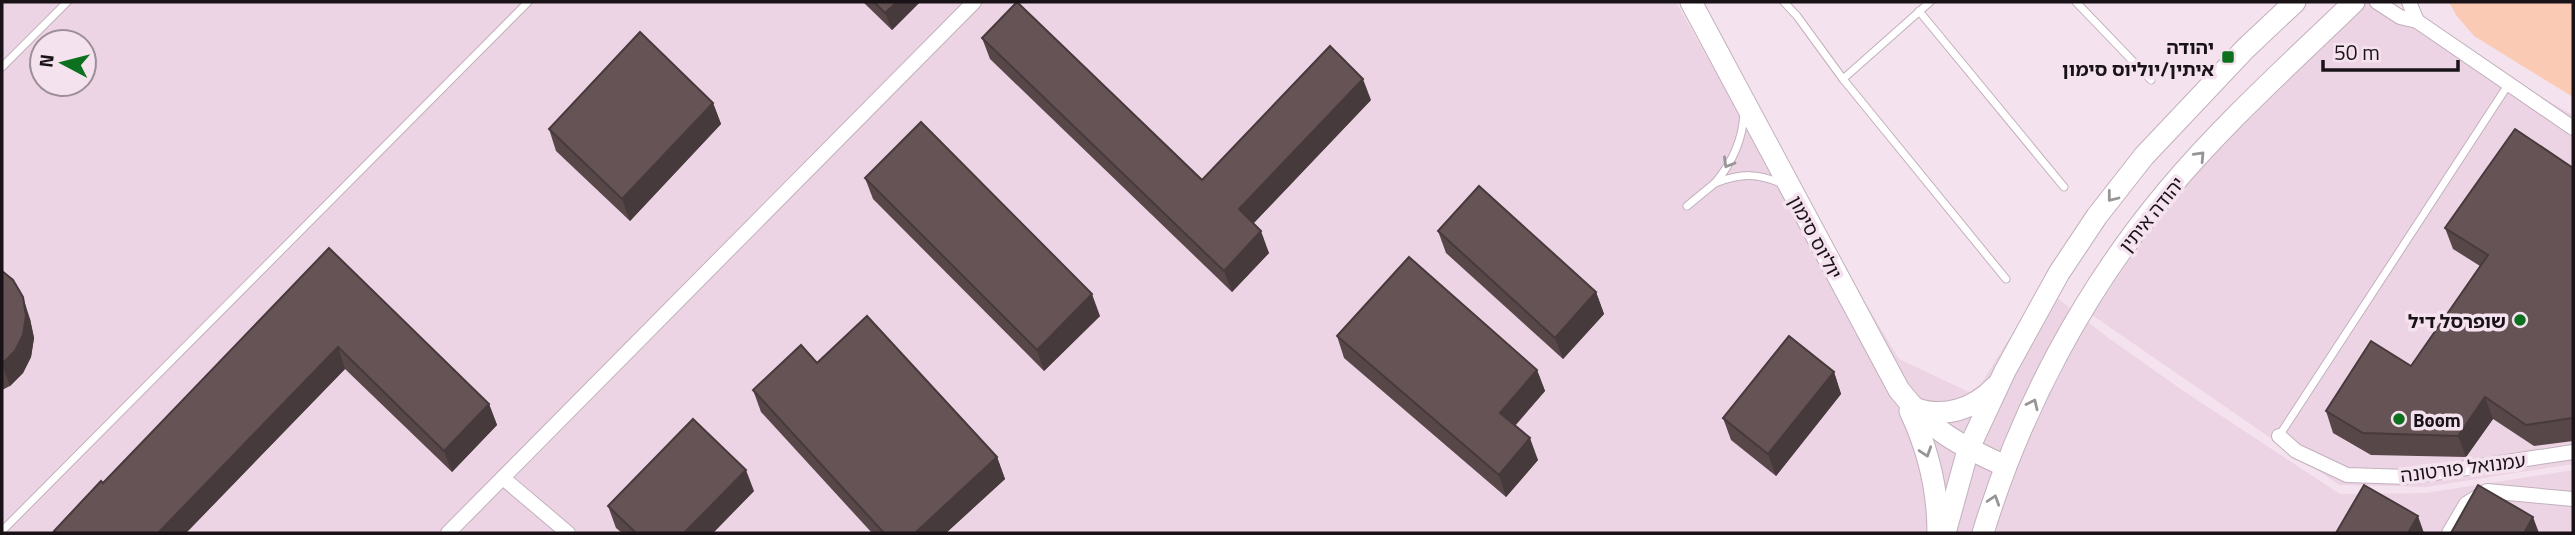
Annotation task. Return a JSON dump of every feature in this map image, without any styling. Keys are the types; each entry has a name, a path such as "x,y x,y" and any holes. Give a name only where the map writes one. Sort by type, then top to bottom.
{"street":[{"path":"448,533 974,2"},
{"name":"יוליוס סימון","path":"1691,2 1899,390 1934,428 1968,450 2005,466"},
{"name":"יהודה איתין","path":"1968,450 2006,371 2059,273 2097,216 2144,156 2246,48 2295,2"},
{"name":"יהודה איתין","path":"2005,466 2040,388 2089,299 2124,245 2168,189 2278,74 2354,2"},
{"path":"2377,2 2400,17 2417,21 2573,128"},
{"path":"2409,2 2417,21"},
{"path":"1914,408 1935,412 1970,407 1994,388 2006,371"},
{"path":"1899,390 1918,428 1930,463 1936,496 1938,533"},
{"name":"עמנואל פורטונה","path":"2279,436 2296,451 2347,475 2408,477 2573,452"},
{"path":"1945,533 1968,450"},
{"path":"1983,533 2005,466"},
{"path":"503,478 568,533"},
{"path":"2449,533 2466,504 2487,491 2573,499"}],"lane":[{"path":"2,67 67,2"},
{"path":"2,531 528,2"},
{"path":"1784,2 1843,79 2006,279"},
{"path":"1843,79 1930,2"},
{"path":"2076,2 2151,80"},
{"path":"1919,11 2064,187"},
{"path":"2279,436 2508,85"},
{"path":"1687,206 1715,183 1732,159 1743,124 1742,98"},
{"path":"1715,183 1739,174 1763,178 1789,187"}],"shaded area":[{"path":"2,2 1676,2 1735,107 1818,224 1899,359 1969,392 1981,384 2042,286 2185,392 2340,494 2426,493 2573,470 2573,533 2,533"},
{"path":"2366,2 2378,2 2573,115 2573,464 2426,487 2339,485 2092,315 2174,193"},
{"path":"2449,2 2573,2 2573,97 2474,36"}],"building":[{"path":"874,2 897,2 885,13"},
{"path":"1017,2 1202,180 1330,46 1363,79 1239,209 1261,231 1224,271 982,38"},
{"path":"640,32 713,103 622,199 549,129"},
{"path":"921,122 1092,294 1037,350 865,178"},
{"name":"שופרסל דיל","path":"2515,129 2573,168 2573,418 2526,425 2485,397 2458,436 2363,433 2326,411 2371,341 2411,366 2488,255 2445,228"},
{"path":"1479,186 1596,292 1555,338 1438,231"},
{"path":"329,248 489,404 444,451 338,347 158,533 54,531 101,481 103,483"},
{"path":"1409,257 1537,370 1500,413 1530,438 1499,475 1337,336"},
{"path":"2,271 13,280 23,297 26,316 23,335 15,351 2,364"},
{"path":"867,316 997,457 915,533 884,533 753,390 801,345 817,363"},
{"path":"1789,336 1834,372 1768,454 1723,418"},
{"path":"693,419 746,470 684,533 636,533 608,506"},
{"path":"2364,485 2418,516 2408,533 2336,533"},
{"path":"2478,485 2533,517 2524,533 2451,533"}],"place":[{"name":"יהודה איתין/יוליוס סימון","path":"2228,57"},
{"name":"שופרסל דיל","path":"2520,320"},
{"name":"Boom","path":"2399,419"}]}
